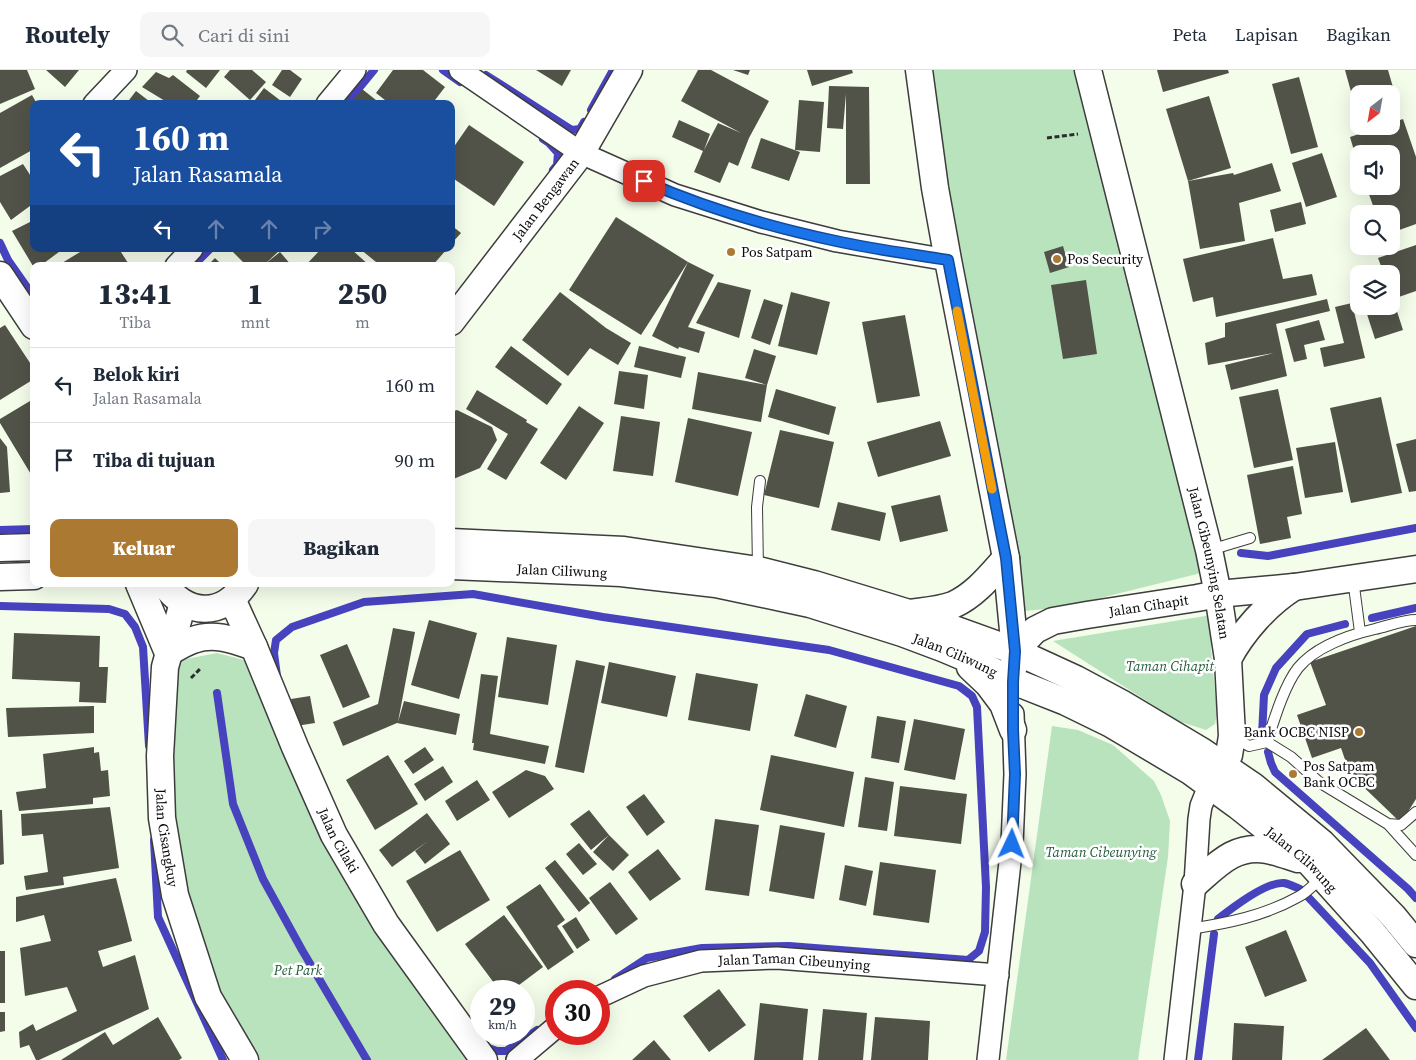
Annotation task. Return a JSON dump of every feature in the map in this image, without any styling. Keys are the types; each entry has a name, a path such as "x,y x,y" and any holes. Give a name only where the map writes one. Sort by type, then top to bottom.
{"street":[{"path":"98,100 126,70"},
{"path":"330,100 355,70"},
{"path":"460,70 581,153 675,195 761,222 837,242 948,260"},
{"name":"Jalan Bengawan","path":"455,317 581,153 629,70"},
{"path":"919,70 948,260 1006,558 1015,651 1013,682 1015,774 1012,844 988,1060"},
{"name":"Jalan Cibeunying Selatan","path":"1088,70 1209,550 1228,659 1232,736 1228,755 1201,806 1190,929 1175,1060"},
{"path":"180,262 189,252"},
{"path":"0,275 30,320"},
{"name":"Jalan Ciliwung","path":"455,542 622,561 758,570 814,584 909,613 1015,651 1076,679 1121,703 1216,776 1238,806 1317,869 1416,986"},
{"path":"0,548 30,547"},
{"path":"909,613 953,604 969,595 985,582 1006,558"},
{"name":"Jalan Ciliwung","path":"455,566 622,561 810,604 902,633 942,648 973,661 1013,682 1066,702 1111,724 1190,771 1253,786 1322,843 1393,916 1416,944"},
{"name":"Jalan Cihapit","path":"1015,651 1036,630 1053,621 1218,594 1294,587 1416,569"},
{"path":"0,577 30,576"},
{"path":"140,587 168,653 193,640 211,636 226,637 254,647"},
{"path":"166,587 172,595 183,603 195,608 208,609 221,606 239,592"},
{"name":"Jalan Cihapit","path":"1228,659 1255,621 1279,597 1294,587"},
{"name":"Jalan Cilaki","path":"239,592 254,647 302,764 334,835 386,924 484,1060"},
{"name":"Jalan Cisangkuy","path":"183,603 165,668 160,756 162,818 175,895 208,997 245,1060"},
{"path":"942,648 967,664 988,684 1003,704 1013,730"},
{"path":"1194,884 1230,855 1248,849 1266,850 1317,869"},
{"name":"Jalan Taman Cibeunying","path":"610,992 644,976 701,961 777,958 998,975"},
{"path":"517,1060 545,1036"}],"lane":[{"path":"758,570 757,507 760,481"},
{"path":"1209,550 1250,538"},
{"path":"1353,578 1360,632"},
{"path":"1267,742 1287,687 1298,668 1320,649 1360,632 1416,620"},
{"path":"1232,736 1249,746 1267,742 1290,757 1319,782 1388,824 1416,855"},
{"path":"1388,824 1401,825 1416,812"},
{"path":"1190,929 1254,917 1300,897 1317,869"}],"path":[{"path":"1047,138 1103,132"},
{"path":"185,684 201,668"}],"green space":[{"path":"929,70 1074,70 1205,572 1064,607 1025,611 1012,606 966,331"},
{"name":"Taman Cihapit","path":"1211,615 1211,648 1217,713 1215,724 1206,730 1178,721 1053,641"},
{"name":"Pet Park","path":"217,653 248,661 285,752 347,886 478,1060 249,1060 171,897 170,665 186,659"},
{"name":"Taman Cibeunying","path":"1052,726 1078,730 1113,745 1154,781 1170,821 1168,857 1138,1060 1006,1060"}],"building":[{"path":"0,70 27,70 35,89 0,104"},
{"path":"46,70 79,70 65,87"},
{"path":"187,70 220,70 206,88 186,72"},
{"path":"230,70 252,70 266,82 250,100 224,77"},
{"path":"282,70 290,70 302,79 290,97 272,85"},
{"path":"393,70 423,70 445,87 435,100 385,100 376,93"},
{"path":"536,70 571,70 562,86"},
{"path":"698,70 711,70 769,101 749,138 738,166 729,162 720,183 694,172 703,151 672,137 679,120 710,134 704,150 718,123 741,133 681,101"},
{"path":"733,70 750,70 748,75"},
{"path":"807,70 852,70 853,73 812,86"},
{"path":"1157,70 1228,70 1229,73 1163,92"},
{"path":"1345,70 1388,70 1392,85 1350,85 1350,88"},
{"path":"156,72 169,78 173,75 200,96 197,100 163,100 142,87"},
{"path":"1299,77 1318,147 1291,154 1272,84"},
{"path":"829,86 869,87 870,184 846,184 846,94 843,129 827,128"},
{"path":"264,88 280,100 255,100"},
{"path":"362,89 376,100 353,100"},
{"path":"136,91 148,100 129,100"},
{"path":"32,95 35,100 30,100 30,151 0,168 0,113"},
{"path":"1209,96 1231,168 1188,181 1166,109"},
{"path":"799,100 824,102 820,152 795,150"},
{"path":"1403,119 1416,157 1416,224 1400,230 1400,205 1373,205 1369,195 1400,195 1400,145 1352,145 1350,137 1356,135 1400,135 1400,120"},
{"path":"469,125 524,162 494,206 455,180 455,145"},
{"path":"761,138 800,152 789,181 751,168"},
{"path":"1322,153 1337,197 1306,207 1292,163"},
{"path":"1272,163 1281,191 1239,203 1245,241 1200,249 1188,181 1233,173 1234,175"},
{"path":"23,164 30,175 30,206 11,220 0,202 0,176"},
{"path":"1301,202 1306,224 1275,232 1270,210"},
{"path":"616,217 688,262 641,335 569,290"},
{"path":"30,222 30,252 59,252 45,262 31,262 12,231"},
{"path":"455,228 461,233 455,240"},
{"path":"1273,238 1283,279 1312,274 1317,295 1216,317 1213,297 1193,302 1183,259"},
{"path":"1416,245 1416,291 1400,297 1400,265 1381,265 1378,258 1387,255 1400,255 1400,250"},
{"name":"Pos Security","path":"1063,246 1069,267 1050,273 1044,252"},
{"path":"80,252 121,252 127,262 64,262"},
{"path":"233,252 278,252 267,262 243,262"},
{"path":"280,252 289,262 268,262"},
{"path":"318,252 354,252 366,262 309,262"},
{"path":"364,252 444,252 436,262 376,262"},
{"path":"215,258 219,262 211,262"},
{"path":"688,262 714,275 688,327 705,332 699,353 679,347 678,349 652,336"},
{"path":"1086,280 1097,354 1063,359 1051,285"},
{"path":"718,282 751,290 739,338 696,323"},
{"path":"560,292 606,328 631,343 618,365 590,348 568,376 522,340"},
{"path":"791,292 830,302 817,355 778,346"},
{"path":"764,299 783,305 770,345 751,338"},
{"path":"1327,299 1330,311 1276,324 1287,376 1231,390 1225,365 1274,353 1208,365 1205,343 1225,337 1225,323"},
{"path":"1350,303 1350,315 1355,315 1365,358 1324,367 1320,348 1344,343 1335,307"},
{"path":"905,315 920,396 877,403 862,322"},
{"path":"1367,315 1398,315 1403,330 1375,339"},
{"path":"1319,320 1325,340 1304,345 1307,359 1294,362 1285,329"},
{"path":"5,325 30,363 30,381 0,400 0,328"},
{"path":"511,346 562,384 547,405 495,367"},
{"path":"639,346 686,357 681,378 634,367"},
{"path":"754,349 776,356 767,385 745,378"},
{"path":"619,371 648,375 644,409 614,404"},
{"path":"698,372 767,385 761,422 692,409"},
{"path":"776,389 836,407 829,435 768,417"},
{"path":"1278,389 1293,460 1254,468 1239,397"},
{"path":"477,390 527,420 526,422 538,429 506,480 487,469 508,434 466,409"},
{"path":"1381,397 1402,493 1351,503 1330,408"},
{"path":"30,401 30,473 0,423 0,419"},
{"path":"579,406 604,423 566,480 540,463"},
{"path":"455,411 492,427 497,440 480,468 455,478"},
{"path":"621,416 660,422 653,476 613,471"},
{"path":"688,418 752,432 738,496 675,482"},
{"path":"940,421 951,456 878,477 867,442"},
{"path":"780,430 834,442 819,508 764,495"},
{"path":"0,438 7,447 10,492 0,493"},
{"path":"1416,439 1416,491 1409,492 1396,444"},
{"path":"1335,442 1343,492 1305,498 1296,448"},
{"path":"1293,466 1302,514 1287,517 1291,538 1260,544 1247,475"},
{"path":"940,495 948,531 900,542 891,506"},
{"path":"838,502 886,513 880,541 831,530"},
{"path":"429,620 477,633 459,699 411,685"},
{"name":"Bank OCBC NISP","path":"1416,626 1416,799 1401,823 1350,774 1341,748 1312,758 1297,715 1326,705 1310,662"},
{"path":"393,628 415,632 398,722 404,701 460,714 456,735 397,723 343,746 333,722 378,704"},
{"path":"14,633 100,636 99,667 108,667 106,703 79,702 80,682 12,679"},
{"path":"507,637 557,645 548,705 498,697"},
{"path":"347,644 370,697 343,708 320,655"},
{"path":"576,660 605,666 584,773 555,767"},
{"path":"609,662 676,676 667,717 601,703"},
{"path":"696,673 758,684 750,731 688,720"},
{"path":"481,674 498,676 490,734 549,746 545,764 473,750 474,743 472,743"},
{"path":"806,694 847,706 836,748 794,736"},
{"path":"310,696 315,723 296,726 291,699"},
{"path":"94,706 94,733 8,737 6,708"},
{"path":"877,716 906,721 899,763 871,758"},
{"path":"914,719 965,729 955,780 904,770"},
{"path":"94,747 94,753 99,752 101,771 108,770 110,796 93,798 93,804 19,811 16,792 46,788 43,754"},
{"path":"425,747 434,760 413,774 404,761"},
{"path":"388,755 418,804 375,830 346,780"},
{"path":"771,755 854,772 844,827 760,810"},
{"path":"443,766 453,782 425,801 414,784"},
{"path":"526,770 545,776 554,789 509,818 492,792"},
{"path":"865,777 894,782 887,831 858,827"},
{"path":"477,780 490,800 457,821 445,801"},
{"path":"900,786 967,794 961,844 894,836"},
{"path":"644,794 665,822 647,836 626,807"},
{"path":"110,807 119,868 63,877 64,885 26,890 24,876 48,872 43,834 22,836 21,814"},
{"path":"0,810 2,810 4,864 0,865"},
{"path":"589,810 609,835 591,850 570,824"},
{"path":"427,813 450,844 425,864 415,851 428,841 392,867 379,850"},
{"path":"715,819 759,825 749,896 705,890"},
{"path":"780,825 825,833 814,899 769,891"},
{"path":"609,835 629,855 613,871 593,852"},
{"path":"579,843 597,864 583,875 566,854"},
{"path":"658,849 681,879 650,901 628,872"},
{"path":"460,850 490,900 437,932 406,881"},
{"path":"555,860 590,903 579,912 545,868"},
{"path":"880,862 936,870 929,923 873,915"},
{"path":"845,865 873,871 866,906 839,900"},
{"path":"116,878 132,941 98,951 103,967 135,955 149,1009 36,1060 29,1045 20,1048 19,1032 33,1024 36,1031 77,1011 67,987 25,996 20,948 51,941 44,915 16,922 16,897"},
{"path":"610,882 638,919 616,935 589,898"},
{"path":"540,884 565,920 557,926 574,952 548,970 506,907"},
{"path":"504,915 543,967 526,980 492,980 465,944"},
{"path":"576,917 590,940 577,949 562,926"},
{"path":"1286,930 1307,981 1265,997 1245,947"},
{"path":"0,951 5,951 5,1003 0,1003"},
{"path":"719,989 746,1025 709,1052 683,1016"},
{"path":"760,1003 808,1009 803,1060 754,1060"},
{"path":"823,1009 867,1013 863,1060 818,1060"},
{"path":"0,1012 5,1012 5,1031 0,1032"},
{"path":"158,1017 182,1058 179,1060 61,1060 105,1032 113,1045"},
{"path":"875,1017 930,1021 928,1060 871,1060"},
{"path":"1234,1023 1284,1026 1282,1060 1232,1060"},
{"path":"1366,1028 1390,1060 1322,1060"},
{"path":"654,1040 671,1060 632,1060"}],"waterway":[{"path":"349,100 374,70"},
{"path":"443,70 460,82"},
{"path":"591,110 613,70"},
{"path":"486,75 572,130 580,129 584,122"},
{"path":"543,139 558,153 557,165 553,170"},
{"path":"0,243 8,260 30,291"},
{"path":"197,262 207,252"},
{"path":"1241,553 1268,556 1416,528"},
{"path":"0,530 30,529"},
{"path":"277,676 274,653 276,640 292,627 364,602 473,594 603,617 829,650 959,686 972,696 977,707 986,887 985,932 979,951 968,960 789,946 702,948 647,958 615,979"},
{"path":"0,606 109,609 125,614 135,627 143,647 149,746"},
{"path":"1372,618 1416,608"},
{"path":"1262,735 1264,695 1276,668 1307,634 1345,624"},
{"path":"217,693 233,804 263,879 302,950 367,1060"},
{"path":"1268,752 1275,772 1416,898"},
{"path":"154,840 158,917 223,1060"},
{"path":"1218,919 1250,896 1268,886 1284,883 1300,889"},
{"path":"1309,898 1370,963 1416,1028"},
{"path":"1198,1060 1214,934"},
{"path":"483,1046 497,1051 506,1051 537,1030"}],"slow traffic":[{"path":"957,311 992,489"}],"place":[{"name":"Pos Satpam","path":"731,252"},
{"name":"Pos Security","path":"1057,259"},
{"name":"Bank OCBC NISP","path":"1359,732"},
{"name":"Pos Satpam Bank OCBC","path":"1293,774"}],"route":[{"path":"644,181 675,195 761,222 837,242 948,260 1006,558 1015,651 1013,730 1015,774 1012,844"}]}
